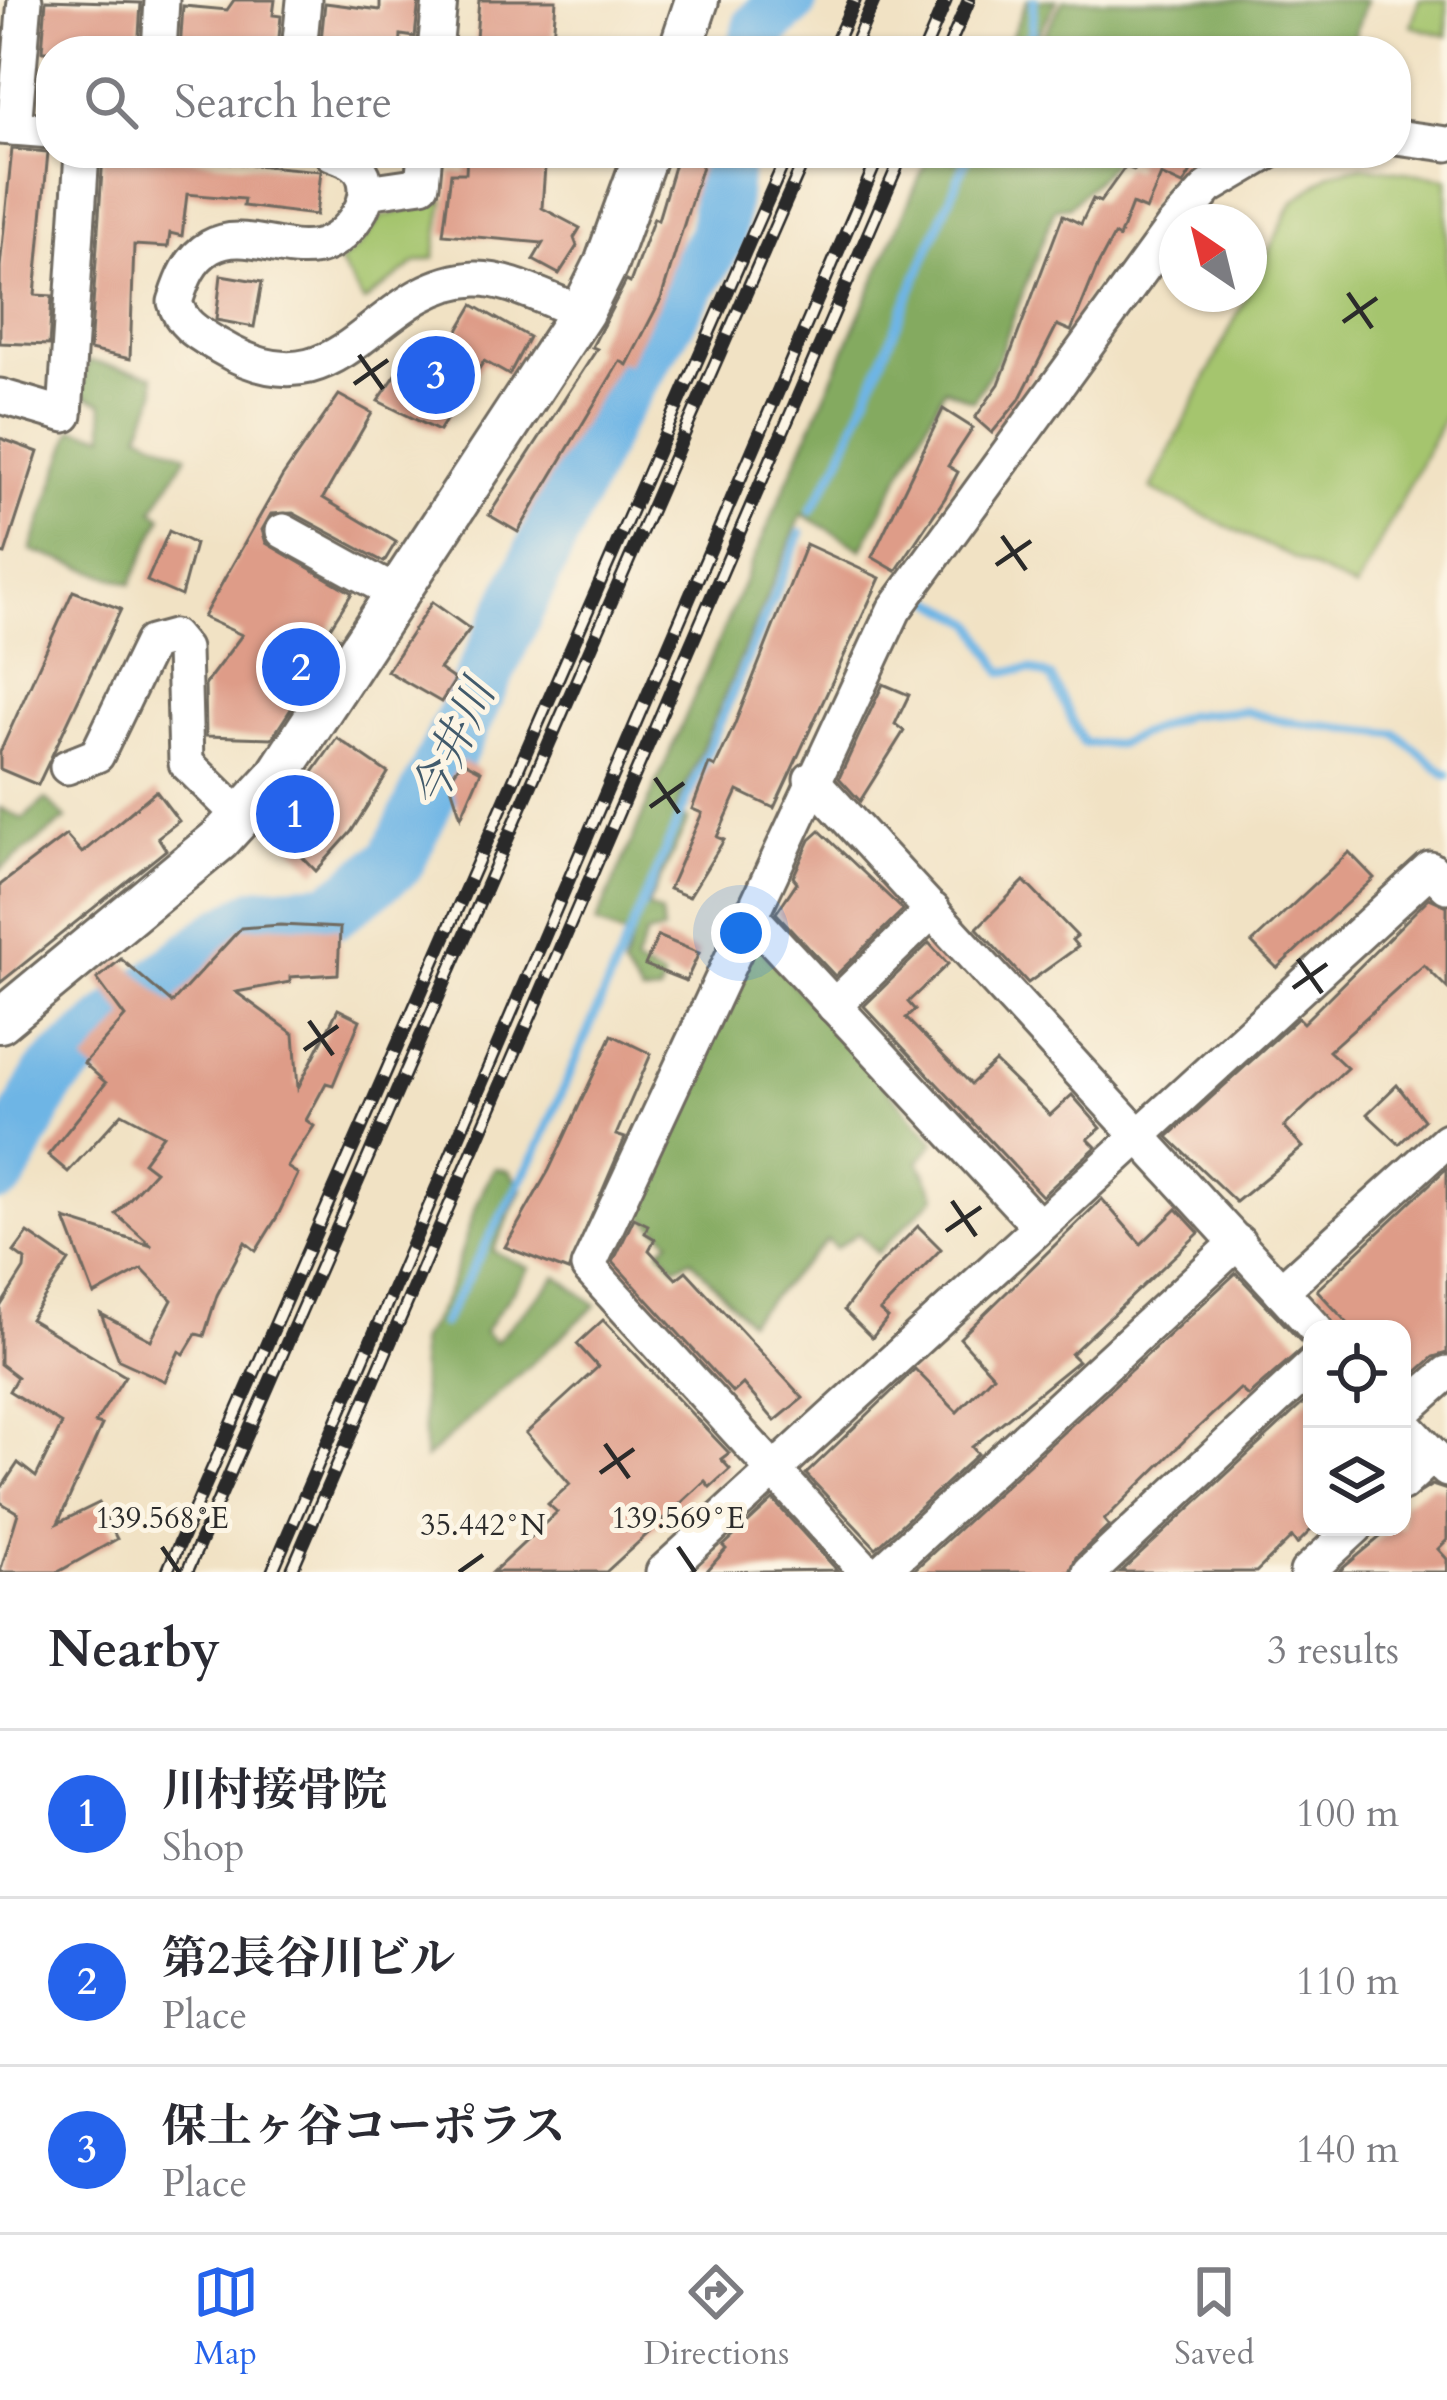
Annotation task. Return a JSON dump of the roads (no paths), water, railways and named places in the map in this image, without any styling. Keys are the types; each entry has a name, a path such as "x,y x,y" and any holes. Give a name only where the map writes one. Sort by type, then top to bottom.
{"street":[{"path":"7,128 25,0"},
{"path":"160,36 163,0"},
{"path":"300,36 304,0"},
{"path":"436,36 440,0"},
{"path":"685,36 697,0"},
{"path":"1411,139 1447,144"},
{"path":"0,396 65,415 81,168"},
{"path":"358,168 367,192 349,227 319,248 227,242 212,246 183,275 176,302 179,316 255,367 285,373 341,353 432,289 478,279 582,312"},
{"path":"367,192 422,184 423,168"},
{"path":"0,1022 241,817 277,778 582,312 606,264 641,168"},
{"path":"867,1572 587,1267 811,779 830,751 894,610 1030,417 1177,222 1209,187 1241,168"},
{"path":"283,531 400,595"},
{"path":"67,766 97,755 151,644 172,637 183,649 186,763 241,817"},
{"path":"811,779 1308,1320"},
{"path":"663,1572 1430,869 1447,886"},
{"path":"834,1006 933,910"},
{"path":"748,914 1037,1226"},
{"path":"1281,1291 1447,1140"},
{"path":"881,1572 1238,1242"},
{"path":"1411,1409 1447,1373"},
{"path":"1090,1572 1303,1374"},
{"path":"1410,1428 1440,1463 1411,1479"},
{"path":"1307,1572 1345,1536"}],"waterway":[{"name":"今井川","path":"759,36 761,27 789,0"},
{"path":"1029,36 1034,0"},
{"name":"今井川","path":"0,1173 50,1077 219,938 259,916 332,911 396,862 606,418 717,237 724,168"},
{"path":"811,511 839,462 963,168"},
{"path":"442,1324 536,1153 801,533"},
{"path":"919,592 974,623 1002,672 1030,669 1051,677 1083,743 1118,744 1186,715 1244,711 1287,722 1397,734 1447,775"}],"railway":[{"path":"839,36 855,0"},
{"path":"858,36 874,0"},
{"path":"930,36 946,0"},
{"path":"953,36 969,0"},
{"path":"167,1572 781,168"},
{"path":"187,1572 800,168"},
{"path":"272,1572 874,168"},
{"path":"291,1572 897,168"}],"place":[{"name":"保土ヶ谷コーポラス","path":"436,375"},
{"name":"第2長谷川ビル","path":"301,667"},
{"name":"川村接骨院","path":"295,814"}]}
